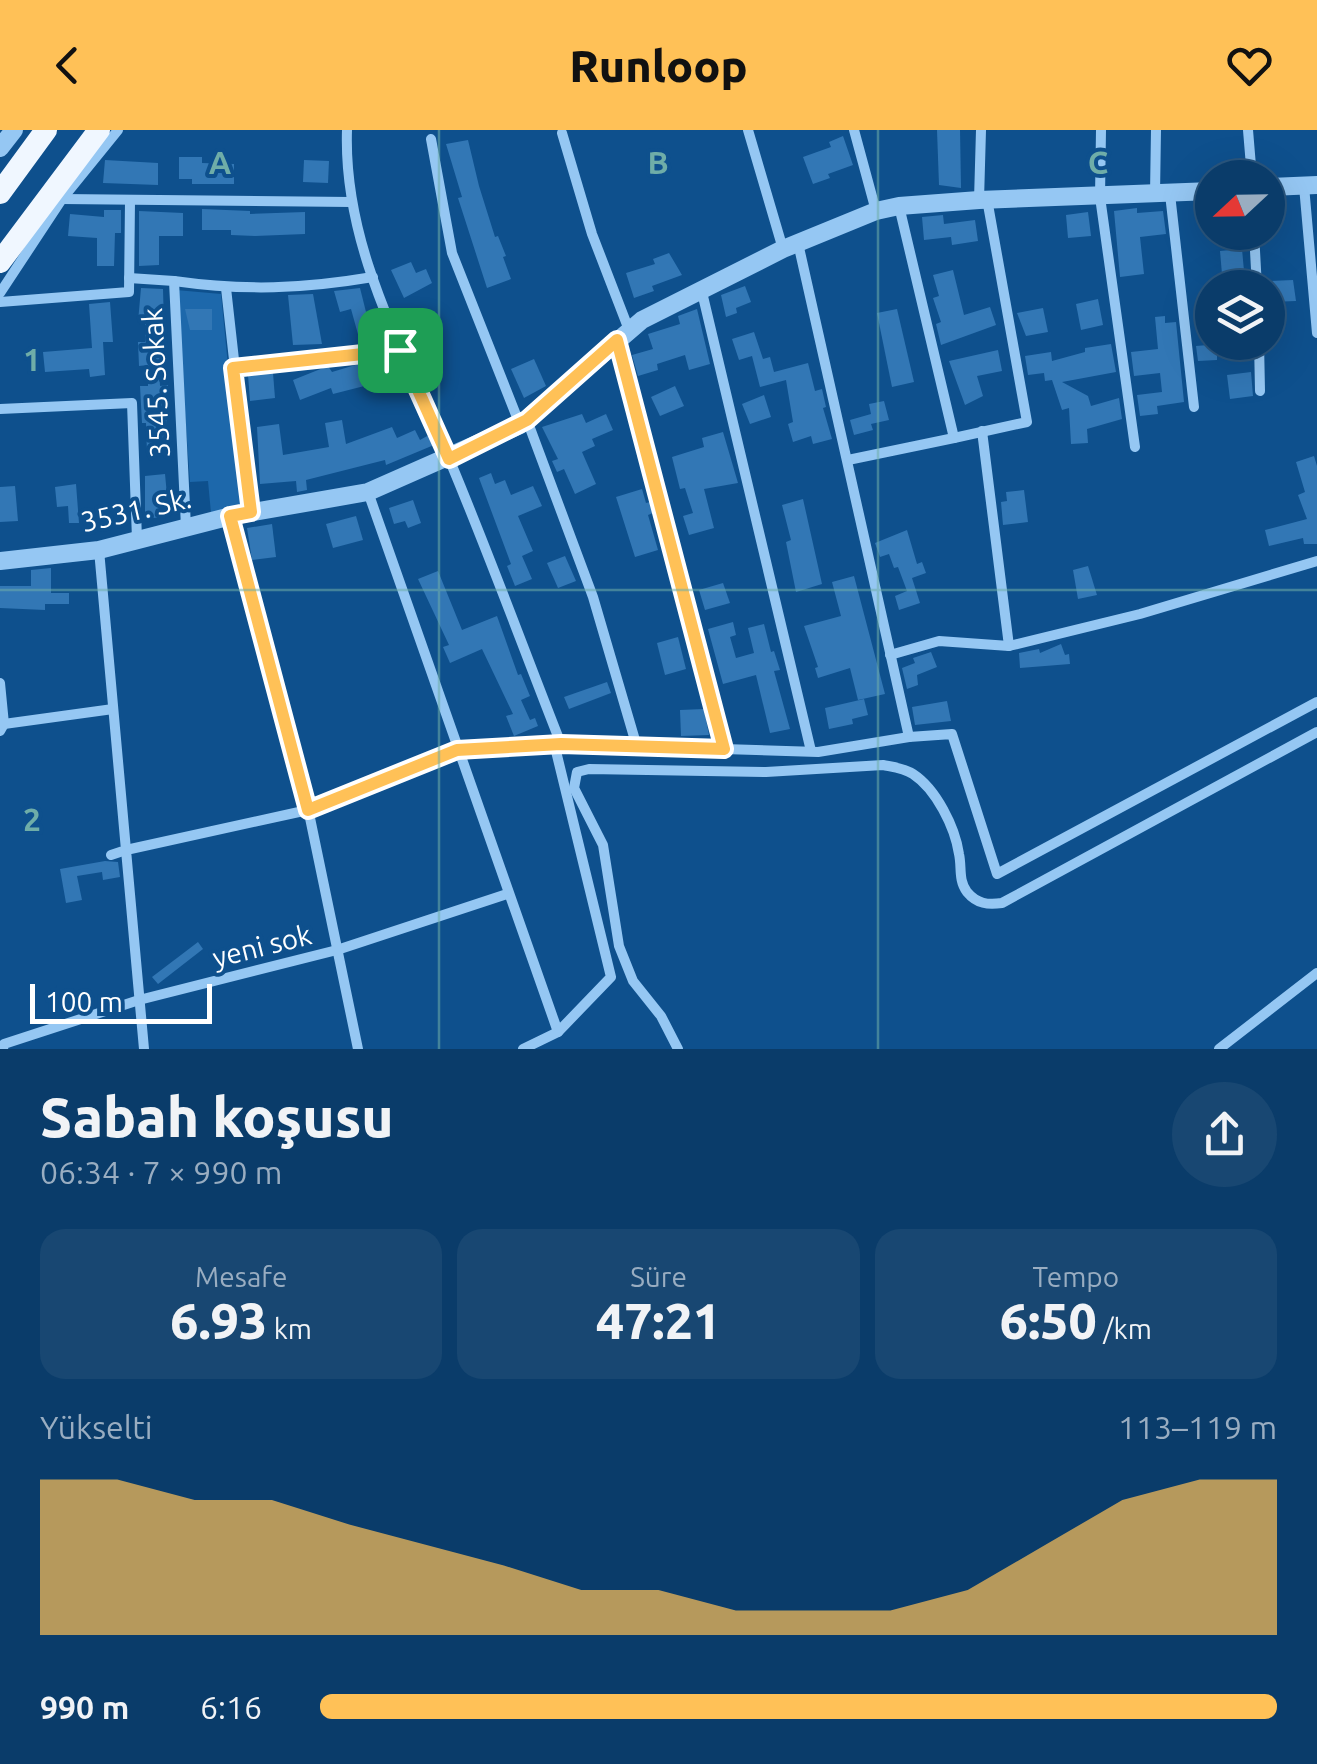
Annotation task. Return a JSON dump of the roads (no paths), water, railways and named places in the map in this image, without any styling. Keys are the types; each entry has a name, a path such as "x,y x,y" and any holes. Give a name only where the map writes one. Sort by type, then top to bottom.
{"highway":[{"path":"0,194 46,130"},
{"path":"0,262 99,130"}],"street":[{"path":"0,148 14,130"},
{"path":"0,292 62,199 118,130"},
{"path":"347,130 352,202 362,249 400,350 449,459 558,745 611,977 558,1032 523,1049"},
{"path":"748,130 790,246 848,460 908,736"},
{"path":"854,130 876,211"},
{"path":"848,460 1027,422 983,200 982,130"},
{"path":"1101,130 1100,196 1134,446"},
{"path":"1156,130 1194,407"},
{"path":"1248,130 1250,160"},
{"path":"562,134 623,335 724,749"},
{"path":"432,139 452,253 593,597 637,747"},
{"path":"1285,187 1310,186 1317,333"},
{"name":"3531. Sk.","path":"0,561 99,550 230,516 368,492 524,423 623,335 701,288 876,211 983,200 1195,191"},
{"path":"62,199 352,202"},
{"path":"0,302 129,292 130,201"},
{"path":"899,206 954,438"},
{"path":"174,281 274,290 373,276"},
{"name":"3545. Sokak","path":"129,278 174,281 186,527"},
{"path":"226,288 251,512"},
{"path":"701,288 811,752"},
{"path":"233,368 400,350"},
{"path":"1259,360 1260,391"},
{"path":"0,408 132,403 137,539"},
{"path":"982,432 1010,646"},
{"path":"368,492 558,1032"},
{"path":"230,516 308,810 358,1049"},
{"path":"99,550 144,1049"},
{"path":"890,655 939,642 1010,646 1140,614 1317,561"},
{"path":"0,683 2,727 113,708"},
{"path":"111,855 308,810 457,750 558,745 811,752 908,736 952,734 997,874 1317,702"},
{"path":"678,1049 661,1016 633,981 619,946 603,845 574,788 577,772 589,768 766,772 882,765 900,768 914,775 939,804 959,852 964,885 969,894 990,904 1002,902 1317,732"},
{"name":"yeni sok","path":"3,1045 139,1000 338,950 507,894"},
{"path":"1219,1049 1317,973"}]}
